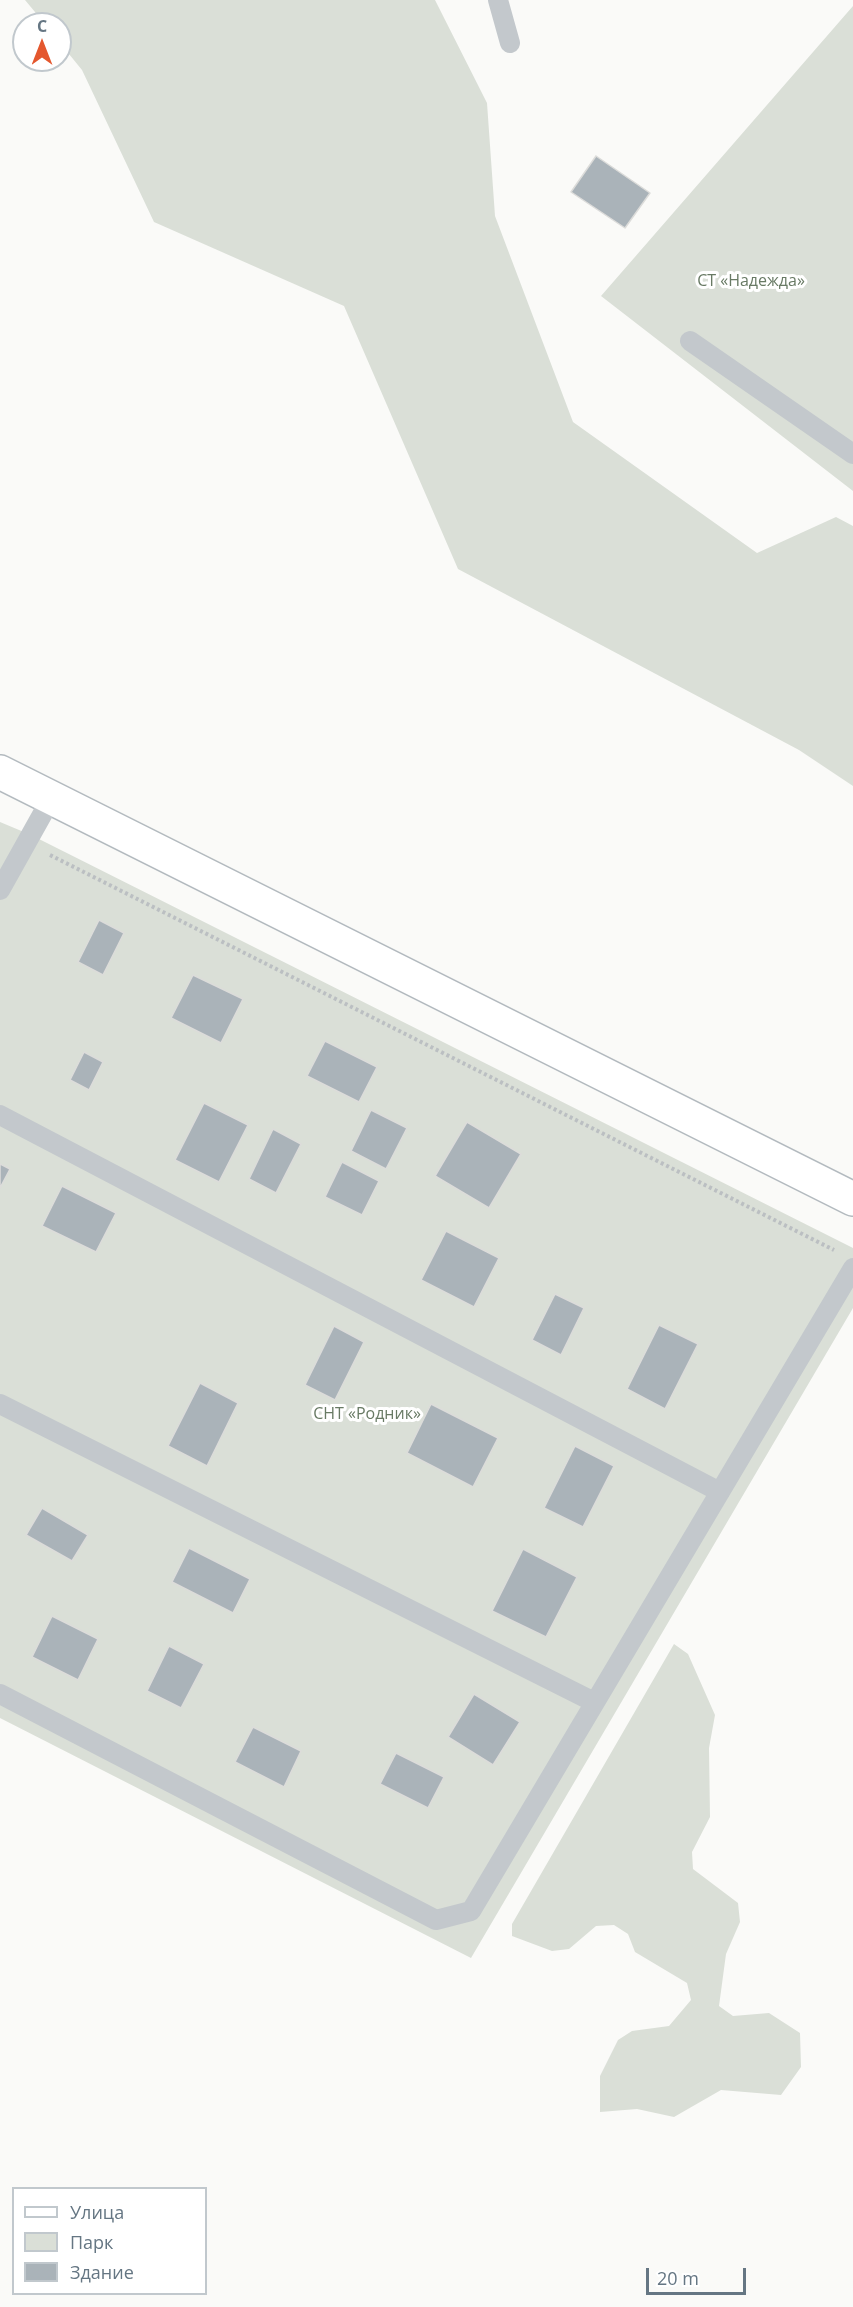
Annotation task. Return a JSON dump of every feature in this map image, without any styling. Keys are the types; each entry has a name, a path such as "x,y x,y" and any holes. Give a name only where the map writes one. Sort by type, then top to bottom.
{"street":[{"path":"0,772 853,1199"}],"lane":[{"path":"498,0 510,43"},
{"path":"690,341 853,454"},
{"path":"0,890 52,797"},
{"path":"0,1115 720,1492"},
{"path":"0,1694 436,1920 471,1911 720,1492 848,1261"},
{"path":"0,1404 594,1702"}],"path":[{"path":"26,843 848,1261"}],"green space":[{"path":"25,0 435,0 487,103 495,216 573,422 757,553 836,517 853,526 853,786 799,750 458,569 344,306 154,222 82,70 72,58 72,12 35,12"},
{"name":"СТ «Надежда»","path":"853,6 853,491 601,296"},
{"name":"СНТ «Родник»","path":"0,822 31,835 853,1248 853,1308 471,1958 0,1718"},
{"path":"674,1644 688,1654 715,1715 709,1748 710,1817 692,1852 693,1869 738,1903 740,1922 726,1954 719,2006 733,2016 769,2013 800,2033 801,2067 781,2095 721,2090 674,2117 637,2109 600,2112 600,2076 618,2040 632,2031 669,2026 691,2000 687,1983 635,1952 628,1934 614,1925 596,1926 569,1949 552,1951 512,1936 512,1924"}],"building":[{"path":"596,156 650,193 625,228 571,192"},
{"path":"99,920 124,933 103,975 78,962"},
{"path":"193,975 243,999 221,1043 171,1018"},
{"path":"325,1041 377,1067 359,1102 307,1076"},
{"path":"84,1052 103,1062 89,1090 70,1080"},
{"path":"204,1103 248,1125 219,1182 175,1160"},
{"path":"371,1110 407,1128 386,1169 351,1151"},
{"path":"467,1122 521,1154 489,1208 435,1176"},
{"path":"273,1129 301,1144 276,1193 249,1179"},
{"path":"342,1162 379,1181 362,1215 325,1197"},
{"path":"0,1164 10,1169 0,1188"},
{"path":"62,1186 116,1213 96,1252 42,1226"},
{"path":"446,1231 499,1258 474,1307 421,1280"},
{"path":"555,1294 584,1308 561,1355 532,1340"},
{"path":"659,1325 698,1344 665,1409 627,1389"},
{"path":"334,1326 364,1342 335,1400 305,1385"},
{"path":"200,1383 238,1403 207,1466 168,1446"},
{"path":"431,1404 498,1438 473,1487 407,1453"},
{"path":"575,1446 614,1466 583,1527 544,1508"},
{"path":"42,1508 88,1535 72,1561 26,1535"},
{"path":"189,1548 250,1579 233,1613 172,1582"},
{"path":"523,1549 577,1577 546,1637 492,1611"},
{"path":"52,1616 98,1639 78,1680 32,1657"},
{"path":"169,1646 204,1664 181,1708 147,1691"},
{"path":"474,1694 520,1722 493,1765 448,1737"},
{"path":"253,1727 301,1751 284,1787 235,1762"},
{"path":"396,1753 444,1777 428,1808 380,1784"}]}
